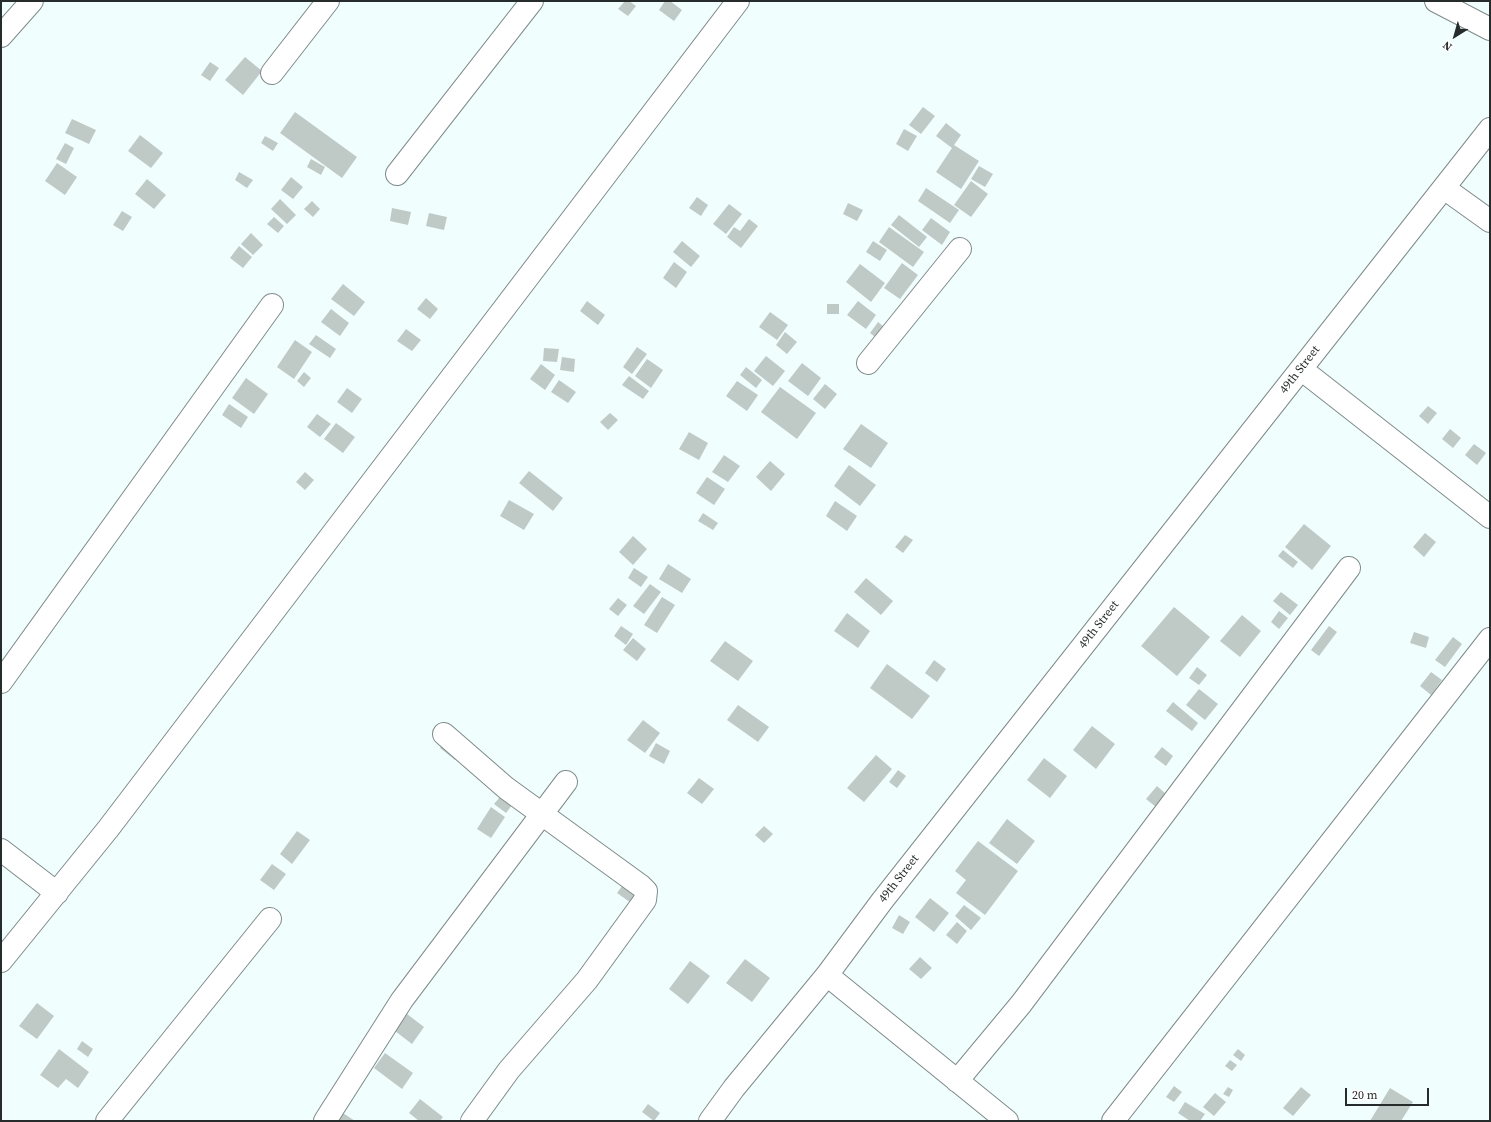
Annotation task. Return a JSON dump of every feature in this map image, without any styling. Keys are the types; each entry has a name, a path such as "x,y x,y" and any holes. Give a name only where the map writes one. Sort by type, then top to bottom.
{"street":[{"path":"1,36 32,1"},
{"path":"272,73 328,1"},
{"path":"396,174 532,1"},
{"path":"1,961 108,829 738,1"},
{"path":"1436,1 1490,29"},
{"name":"49th Street","path":"710,1121 734,1088 827,975 882,901 1490,129"},
{"path":"1444,188 1490,221"},
{"path":"868,363 960,249"},
{"path":"1,682 272,305"},
{"path":"1301,369 1490,517"},
{"path":"957,1081 1021,1004 1349,568"},
{"path":"1113,1121 1490,639"},
{"path":"444,734 506,788 646,891 645,900 586,980 509,1070 472,1121"},
{"path":"325,1121 402,1000 566,782"},
{"path":"1,850 57,893"},
{"path":"107,1121 270,919"},
{"path":"827,975 1007,1121"}],"building":[{"path":"625,1 629,1 636,6 628,16 618,9"},
{"path":"665,1 670,1 682,10 674,21 659,10"},
{"path":"245,57 262,71 243,95 225,80"},
{"path":"210,62 219,68 210,81 201,75"},
{"path":"923,107 935,116 921,134 909,125"},
{"path":"295,112 357,157 342,178 280,133"},
{"path":"72,119 96,130 89,144 65,133"},
{"path":"946,123 961,135 952,148 936,136"},
{"path":"904,129 917,136 908,151 896,144"},
{"path":"140,135 163,153 151,168 128,151"},
{"path":"265,136 278,143 273,151 261,143"},
{"path":"65,143 74,148 66,164 56,159"},
{"path":"954,145 979,161 961,189 936,172"},
{"path":"311,159 325,167 321,175 307,167"},
{"path":"57,163 77,177 65,195 45,181"},
{"path":"979,166 993,174 985,187 971,179"},
{"path":"239,172 253,180 247,188 235,180"},
{"path":"291,177 303,187 293,199 281,190"},
{"path":"147,179 166,195 154,209 135,194"},
{"path":"971,181 988,194 971,217 954,205"},
{"path":"926,188 959,210 950,223 918,201"},
{"path":"697,197 708,205 701,216 689,208"},
{"path":"280,199 296,215 287,224 271,209"},
{"path":"312,201 320,209 313,217 304,209"},
{"path":"848,203 863,210 857,221 843,214"},
{"path":"729,204 742,214 726,234 713,224"},
{"path":"392,208 411,212 408,225 390,221"},
{"path":"122,211 132,217 123,231 113,225"},
{"path":"429,213 447,217 444,230 426,226"},
{"path":"899,215 927,237 919,247 891,225"},
{"path":"274,217 284,226 278,233 267,224"},
{"path":"931,218 950,232 942,245 922,230"},
{"path":"749,219 758,226 741,248 727,237 734,227 740,231"},
{"path":"889,227 924,252 913,267 879,242"},
{"path":"251,233 263,245 253,255 241,244"},
{"path":"682,241 700,256 691,267 673,252"},
{"path":"873,241 887,250 880,261 866,252"},
{"path":"239,246 252,257 243,268 230,258"},
{"path":"674,262 687,272 676,288 663,278"},
{"path":"902,263 918,275 900,299 884,288"},
{"path":"860,264 885,283 871,302 846,282"},
{"path":"343,284 365,302 354,316 331,299"},
{"path":"426,298 438,309 430,319 417,309"},
{"path":"587,301 605,315 598,325 580,311"},
{"path":"858,301 876,315 866,329 847,315"},
{"path":"827,304 839,304 839,314 827,314"},
{"path":"331,309 349,323 340,336 321,322"},
{"path":"770,312 788,325 777,340 759,327"},
{"path":"878,322 889,331 880,341 870,333"},
{"path":"406,329 421,340 412,351 397,341"},
{"path":"785,332 797,342 787,354 776,345"},
{"path":"316,335 336,349 330,358 309,344"},
{"path":"295,340 312,352 294,379 277,367"},
{"path":"637,347 647,354 632,374 623,367"},
{"path":"544,348 559,349 557,362 543,361"},
{"path":"766,356 785,371 773,386 754,371"},
{"path":"562,357 575,359 574,372 560,370"},
{"path":"647,359 663,370 651,388 635,376"},
{"path":"802,363 821,378 808,396 788,381"},
{"path":"541,364 555,375 545,390 530,379"},
{"path":"746,367 762,380 756,388 740,375"},
{"path":"304,372 311,378 304,387 297,381"},
{"path":"629,376 649,391 643,399 622,385"},
{"path":"246,378 268,394 254,414 232,398"},
{"path":"559,380 576,392 568,403 551,392"},
{"path":"737,381 758,395 747,411 726,396"},
{"path":"825,384 837,394 825,409 813,399"},
{"path":"780,387 816,413 797,439 761,412"},
{"path":"347,388 362,399 352,413 337,402"},
{"path":"229,404 248,417 241,428 222,415"},
{"path":"1428,406 1437,413 1428,424 1419,416"},
{"path":"610,413 618,420 608,430 600,422"},
{"path":"317,414 331,424 320,437 307,427"},
{"path":"336,423 355,437 343,453 324,439"},
{"path":"861,424 888,443 871,468 843,449"},
{"path":"1450,429 1461,438 1453,448 1442,439"},
{"path":"689,432 708,443 699,460 679,449"},
{"path":"1474,444 1486,453 1477,465 1465,455"},
{"path":"724,455 740,466 728,482 712,472"},
{"path":"770,461 785,474 771,491 756,477"},
{"path":"849,465 876,485 860,506 834,486"},
{"path":"529,471 563,498 553,511 519,483"},
{"path":"305,472 314,480 305,490 296,482"},
{"path":"707,477 725,489 714,505 696,493"},
{"path":"509,500 534,514 524,530 500,516"},
{"path":"835,501 857,516 847,531 826,516"},
{"path":"703,513 718,523 713,530 698,521"},
{"path":"1304,524 1331,546 1312,570 1285,547"},
{"path":"1425,533 1436,542 1424,557 1413,547"},
{"path":"905,535 913,540 903,553 895,547"},
{"path":"633,536 647,549 633,565 619,552"},
{"path":"1283,550 1298,562 1293,568 1278,556"},
{"path":"668,564 691,579 682,593 659,579"},
{"path":"634,568 648,577 641,587 628,578"},
{"path":"866,578 893,601 881,615 854,592"},
{"path":"650,584 661,592 644,614 633,606"},
{"path":"1281,592 1298,605 1290,615 1273,601"},
{"path":"662,597 675,605 657,633 644,625"},
{"path":"618,598 627,605 618,616 609,609"},
{"path":"1174,607 1210,637 1177,676 1141,646"},
{"path":"1279,611 1288,618 1279,629 1271,622"},
{"path":"847,613 870,631 858,648 834,631"},
{"path":"1242,615 1261,631 1240,657 1220,641"},
{"path":"621,626 633,634 626,645 614,636"},
{"path":"1329,626 1337,632 1319,656 1311,650"},
{"path":"1414,632 1429,637 1426,648 1410,643"},
{"path":"1453,637 1462,644 1445,667 1435,660"},
{"path":"633,638 646,649 637,661 623,650"},
{"path":"725,641 753,661 738,681 710,661"},
{"path":"934,660 946,669 937,682 925,673"},
{"path":"887,664 930,696 912,719 870,688"},
{"path":"1197,667 1207,675 1199,685 1189,678"},
{"path":"1431,672 1442,680 1431,695 1420,686"},
{"path":"1199,689 1218,704 1205,720 1186,705"},
{"path":"1173,702 1198,723 1192,731 1166,711"},
{"path":"738,705 769,727 758,742 727,720"},
{"path":"643,720 660,733 645,753 627,740"},
{"path":"1092,726 1115,744 1096,769 1073,750"},
{"path":"445,741 460,753 455,760 440,748"},
{"path":"656,743 670,751 664,764 649,756"},
{"path":"1162,747 1173,756 1166,766 1154,757"},
{"path":"876,755 892,769 864,802 847,788"},
{"path":"1044,758 1067,776 1050,798 1027,780"},
{"path":"898,770 906,776 897,788 889,782"},
{"path":"699,778 714,789 702,804 687,793"},
{"path":"1157,786 1166,794 1156,807 1146,799"},
{"path":"504,792 515,801 506,813 494,804"},
{"path":"491,807 505,817 491,838 477,829"},
{"path":"1007,819 1035,841 1017,864 989,843"},
{"path":"764,826 773,834 764,843 755,835"},
{"path":"297,831 310,840 292,864 280,854"},
{"path":"978,841 1018,871 985,915 956,893 966,880 955,871"},
{"path":"272,864 286,874 274,890 260,880"},
{"path":"625,882 642,894 634,905 617,893"},
{"path":"930,898 949,913 934,932 915,917"},
{"path":"964,905 981,918 971,930 955,916"},
{"path":"899,915 910,922 903,934 892,928"},
{"path":"957,922 967,931 957,944 946,935"},
{"path":"920,957 932,968 921,979 909,969"},
{"path":"745,959 770,978 752,1002 726,983"},
{"path":"690,961 710,976 688,1004 669,989"},
{"path":"37,1003 54,1016 37,1039 19,1026"},
{"path":"407,1014 424,1027 412,1044 395,1031"},
{"path":"82,1041 93,1049 88,1057 77,1049"},
{"path":"59,1049 89,1072 78,1088 66,1079 58,1088 40,1075"},
{"path":"1238,1049 1245,1055 1241,1061 1233,1055"},
{"path":"385,1053 413,1073 402,1089 374,1068"},
{"path":"1230,1060 1237,1065 1232,1071 1225,1066"},
{"path":"1174,1086 1182,1092 1174,1102 1166,1097"},
{"path":"1228,1087 1233,1090 1229,1097 1223,1094"},
{"path":"1301,1087 1311,1095 1293,1116 1283,1108"},
{"path":"1390,1088 1413,1102 1401,1121 1370,1121"},
{"path":"1215,1093 1226,1102 1214,1116 1203,1107"},
{"path":"420,1099 443,1117 440,1121 419,1121 409,1113"},
{"path":"1185,1102 1205,1114 1200,1121 1190,1121 1178,1113"},
{"path":"648,1104 660,1113 654,1121 642,1112"},
{"path":"343,1113 355,1121 336,1121"}]}
